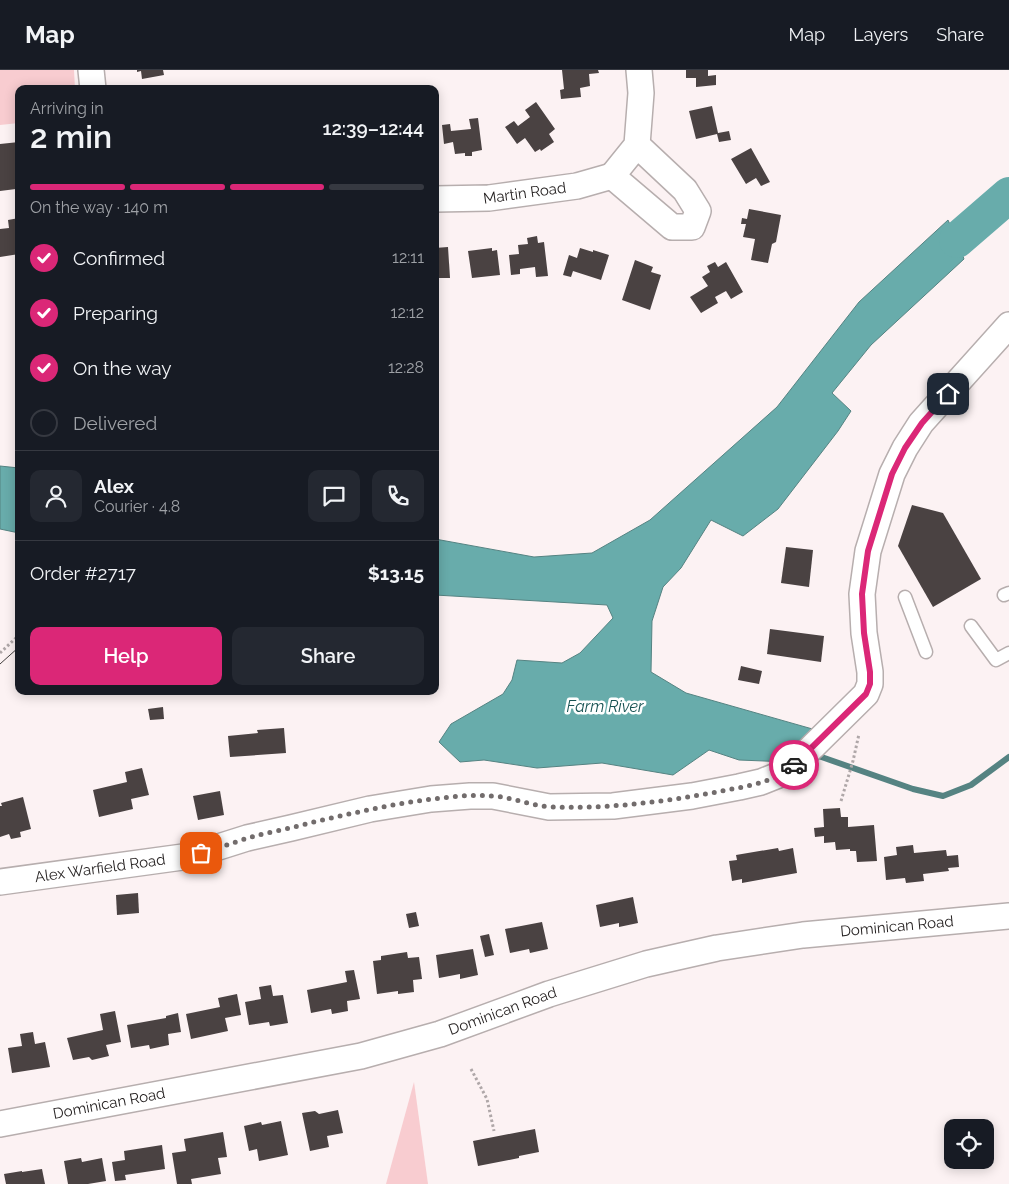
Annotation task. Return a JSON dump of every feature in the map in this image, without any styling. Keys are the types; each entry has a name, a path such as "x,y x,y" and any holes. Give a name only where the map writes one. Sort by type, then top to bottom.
{"street":[{"path":"91,70 92,85"},
{"path":"636,145 685,190 698,211 692,227 672,227 612,176 636,145 641,92 639,70"},
{"name":"Martin Road","path":"439,199 499,197 577,186 612,176"},
{"name":"Alex Warfield Road","path":"0,882 190,856 248,838 370,809 431,800 493,796 549,807 613,806 739,788 761,782 789,770 866,694 870,684 862,594 868,551 892,474 905,448 922,423 1009,325"},
{"name":"Dominican Road","path":"0,1124 361,1056 440,1034 549,994 637,967 717,948 822,933 1009,916"}],"lane":[{"path":"905,597 926,652"},
{"path":"971,626 996,660 1009,653"}],"path":[{"path":"0,653 15,639"},
{"path":"841,801 853,761"},
{"path":"471,1069 487,1098 494,1131"}],"shaded area":[{"path":"0,70 74,70 75,85 15,85 15,123 0,125"},
{"path":"414,1082 428,1184 386,1184"}],"water":[{"name":"Farm River","path":"948,220 964,259 871,345 832,393 851,411 838,431 778,509 743,536 711,520 681,568 663,587 652,621 651,672 686,693 816,730 789,762 739,760 709,750 673,775 602,763 537,768 484,760 460,762 439,742 451,724 503,694 512,680 517,660 562,663 580,653 613,618 607,605 439,595 439,540 534,557 592,553 650,520 777,407 859,302"},
{"path":"0,466 15,468 15,532 0,529"}],"building":[{"path":"137,70 163,70 164,75 142,79 141,71 137,72"},
{"path":"562,70 598,70 599,73 589,74 590,86 580,88 581,97 561,99 560,90 564,89"},
{"path":"686,70 708,70 708,76 716,75 716,85 696,87 696,78 686,78"},
{"path":"536,102 555,129 549,134 554,142 541,151 540,149 535,152 525,138 517,144 505,127 514,121 518,126 530,117 525,110"},
{"path":"712,106 718,133 729,131 731,140 719,142 717,134 696,139 689,111"},
{"path":"478,118 482,150 472,152 472,156 465,156 465,153 455,154 453,142 444,144 442,125 450,124 451,131 471,129 469,119"},
{"path":"15,142 15,189 0,191 0,144"},
{"path":"751,148 770,182 761,186 756,178 746,184 731,159"},
{"path":"749,209 781,215 776,242 772,244 768,263 751,260 755,239 743,237 746,224 741,224 742,218 747,219"},
{"path":"15,219 15,255 0,257 0,229 9,228 8,220"},
{"path":"537,236 538,243 544,242 548,276 536,277 535,267 520,269 520,274 511,275 509,255 519,254 518,245 528,244 527,238"},
{"path":"448,247 450,278 439,278 439,248"},
{"path":"492,248 492,251 497,250 500,275 472,278 468,251"},
{"path":"580,248 609,255 601,280 573,271 571,277 563,275 569,255 577,258"},
{"path":"635,260 653,267 651,272 661,275 650,310 622,300"},
{"path":"715,262 718,267 726,262 743,292 731,299 726,291 715,297 718,303 701,313 690,297 708,286 702,277 710,272 707,266"},
{"path":"912,505 943,513 981,579 933,607 898,546"},
{"path":"786,547 813,550 809,587 781,583"},
{"path":"770,629 824,636 821,662 767,654"},
{"path":"741,666 762,671 759,684 738,680"},
{"path":"163,707 164,719 150,720 148,709"},
{"path":"284,728 286,753 230,757 228,736 258,733 257,730"},
{"path":"142,768 149,795 131,799 133,809 99,817 93,790 127,782 125,772"},
{"path":"220,791 224,815 198,820 193,796"},
{"path":"23,797 31,829 20,832 21,837 11,839 9,834 0,837 1,803"},
{"path":"840,808 841,817 848,817 848,827 874,825 877,861 857,862 856,851 850,851 850,849 836,850 835,842 824,843 824,836 815,837 814,828 824,827 823,809"},
{"path":"913,845 914,853 946,850 947,856 958,855 959,867 948,868 949,871 923,874 924,881 906,883 905,878 886,880 884,857 897,855 896,847"},
{"path":"778,848 779,851 793,848 797,873 742,883 742,879 732,881 729,861 737,860 736,855"},
{"path":"138,893 139,913 117,915 116,895"},
{"path":"633,897 638,923 619,927 619,923 600,927 596,905"},
{"path":"416,912 419,926 409,928 406,914"},
{"path":"542,922 548,949 530,953 529,949 510,953 505,929"},
{"path":"489,934 494,955 485,957 480,936"},
{"path":"473,949 478,975 460,979 460,974 439,978 436,955"},
{"path":"407,952 408,958 419,957 422,979 413,980 414,992 398,994 398,991 377,994 373,961 381,960 381,956"},
{"path":"354,970 360,999 347,1001 348,1011 332,1014 331,1009 311,1013 307,990 347,982 345,971"},
{"path":"271,985 273,996 283,995 288,1023 270,1026 269,1022 249,1025 245,1002 261,999 259,987"},
{"path":"237,994 241,1015 225,1018 228,1031 191,1039 186,1014 220,1007 218,998"},
{"path":"115,1011 121,1042 106,1045 109,1056 92,1060 89,1057 73,1060 67,1038 103,1030 100,1014"},
{"path":"178,1013 181,1032 168,1034 169,1045 150,1049 149,1045 131,1048 127,1025 166,1018 166,1016"},
{"path":"33,1032 35,1044 45,1042 50,1067 12,1073 8,1048 22,1046 20,1034"},
{"path":"338,1110 343,1133 327,1136 329,1147 310,1151 302,1113 315,1111 319,1114"},
{"path":"281,1121 288,1155 259,1161 257,1149 249,1151 244,1126 261,1122 262,1125"},
{"path":"535,1129 539,1152 478,1166 473,1141"},
{"path":"223,1132 227,1157 218,1158 221,1174 191,1179 192,1184 177,1184 172,1153 186,1151 184,1139"},
{"path":"162,1145 165,1169 125,1175 126,1180 115,1181 112,1162 125,1160 124,1151"},
{"path":"81,1158 82,1162 102,1158 106,1181 88,1184 68,1184 64,1161"},
{"path":"42,1169 45,1184 6,1184 4,1174"}],"waterway":[{"name":"Farm River","path":"957,240 1009,195"},
{"name":"Farm River","path":"813,754 913,789 943,796 971,785 1009,757"}],"tram line":[{"path":"0,664 15,651"}],"way so far":[{"path":"201,853 248,838 370,809 470,796 493,796 549,807 613,806 648,803 739,788 776,776 789,770 794,765"}],"route":[{"path":"794,765 866,694 870,684 870,672 864,633 862,594 868,551 892,474 905,448 922,423 948,394"}]}
